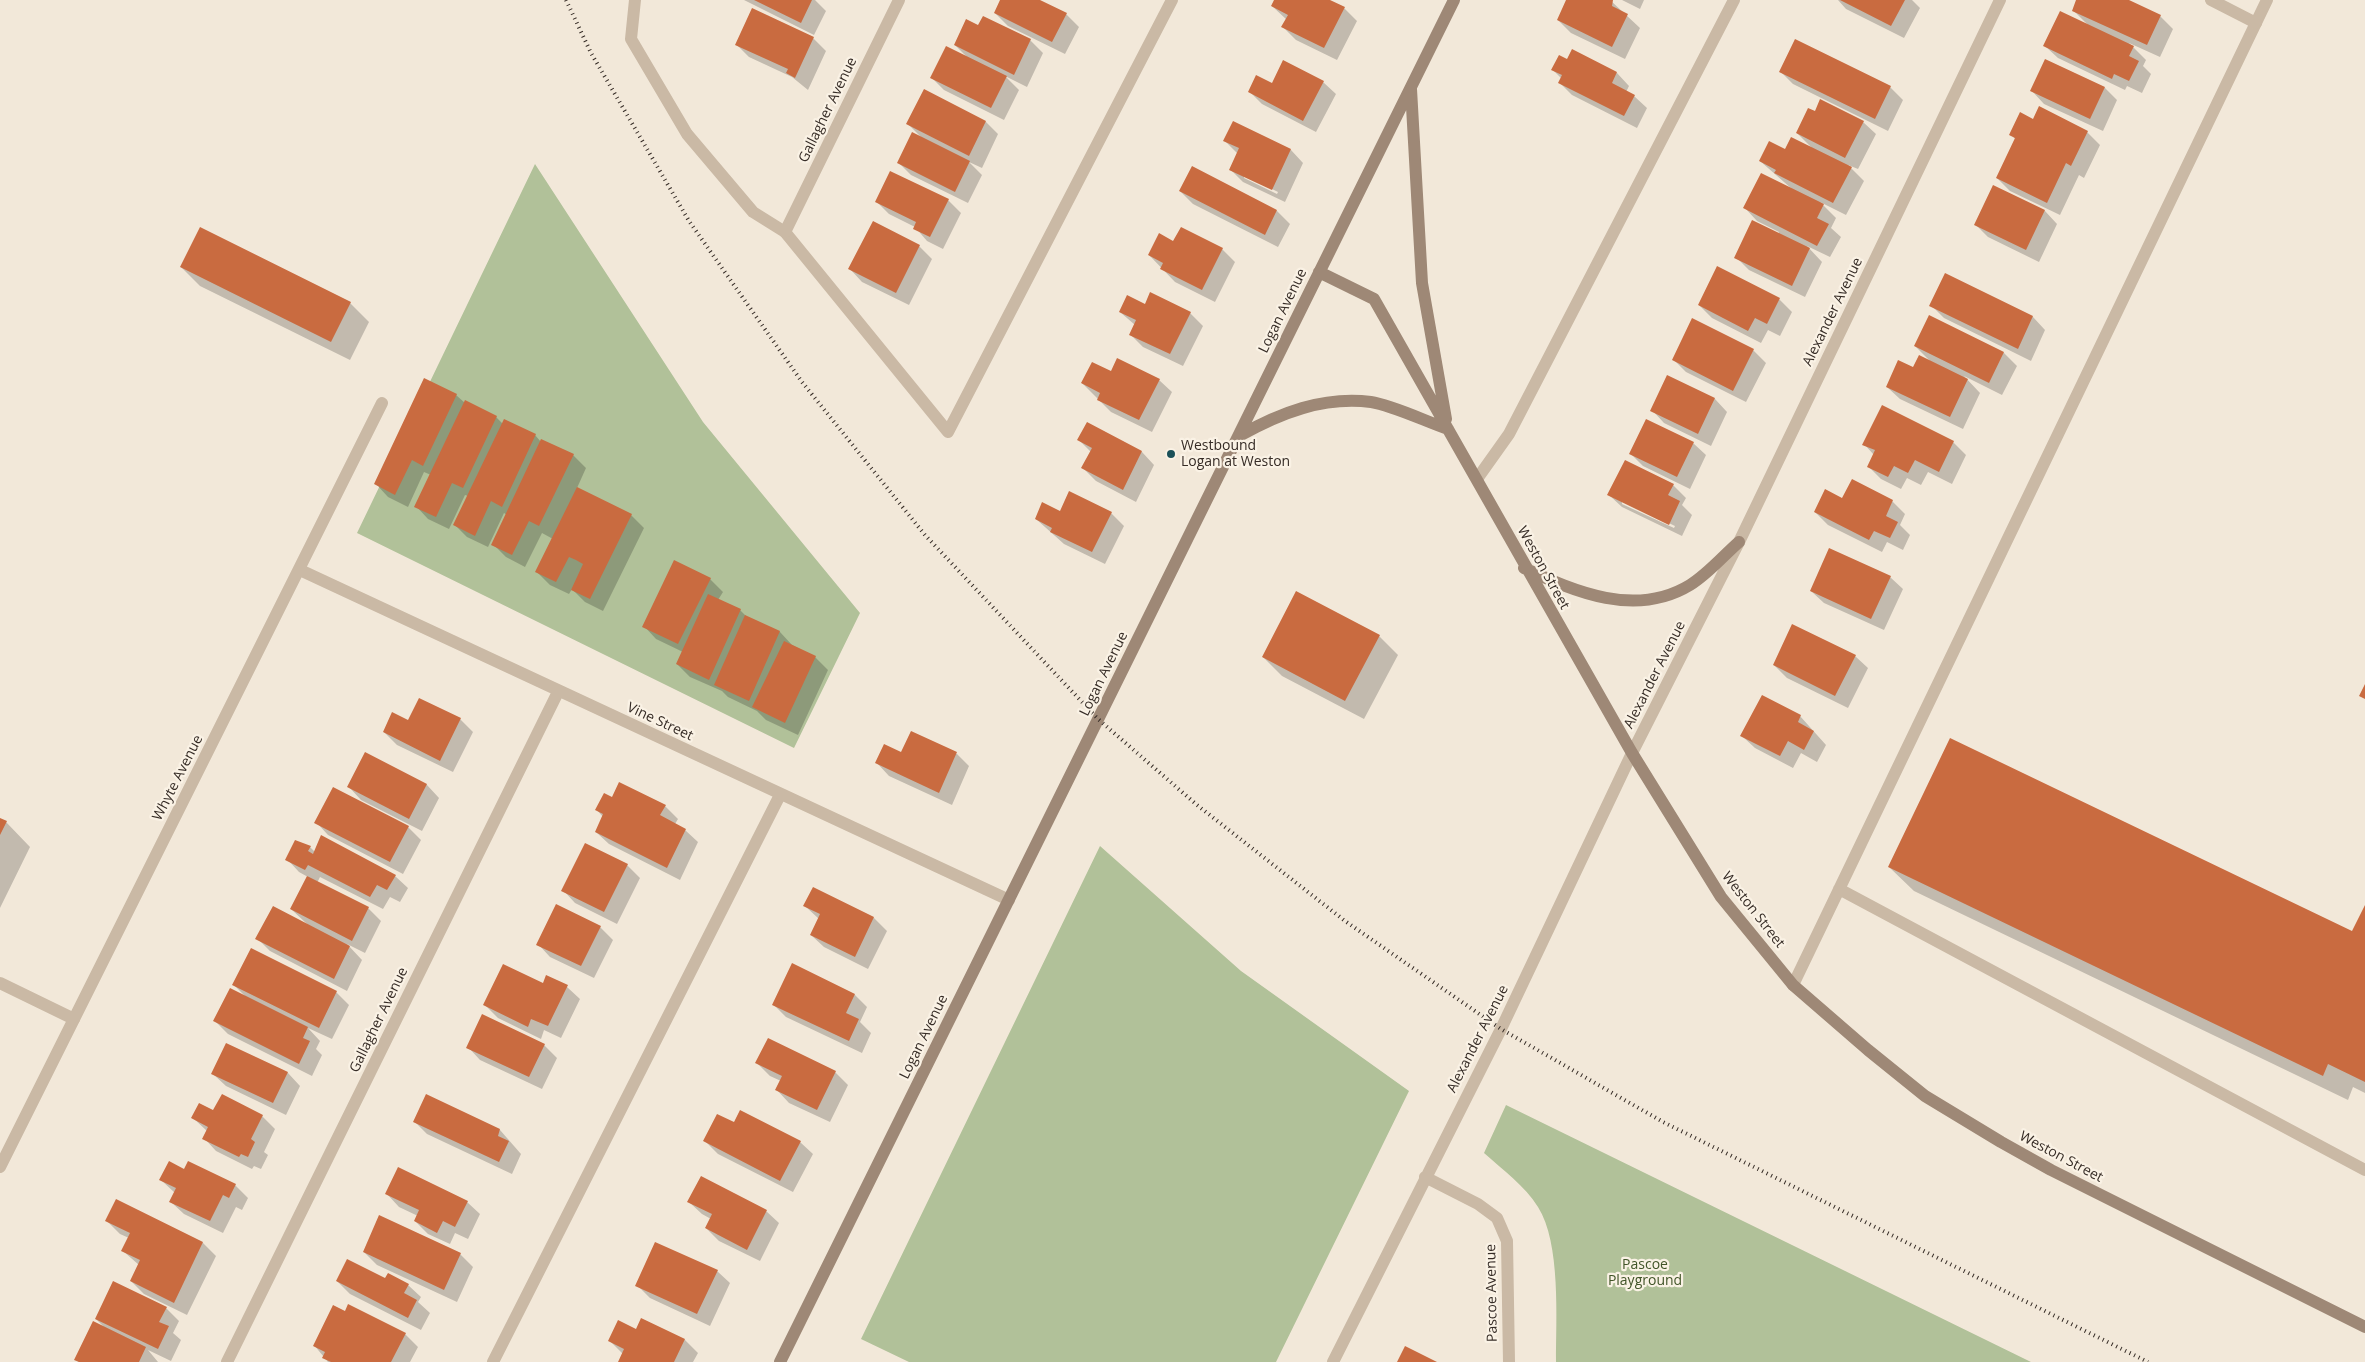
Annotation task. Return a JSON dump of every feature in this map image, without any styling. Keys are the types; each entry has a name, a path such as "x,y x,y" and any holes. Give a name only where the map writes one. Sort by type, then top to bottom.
{"main road":[{"name":"Logan Avenue","path":"780,1362 1454,0"},
{"path":"1239,436 1274,417 1299,408 1348,401 1373,402 1448,429 1422,283 1410,89"},
{"name":"Weston Street","path":"1319,272 1374,299 1477,480 1524,568 1632,753 1721,897 1793,985 1868,1050 1926,1096 2000,1142 2051,1170 2365,1327"},
{"path":"1524,568 1551,581 1597,598 1646,600 1673,594 1691,584 1739,542"}],"street":[{"path":"635,0 631,39 687,134 753,212 785,232 948,432 1172,0"},
{"name":"Gallagher Avenue","path":"785,232 899,0"},
{"path":"1477,480 1509,434 1734,0"},
{"name":"Alexander Avenue","path":"1333,1362 1501,1029 1632,753 1739,542 2000,0"},
{"path":"2211,0 2256,23"},
{"path":"1793,985 2268,0"},
{"name":"Whyte Avenue","path":"0,1167 300,570 382,402"},
{"name":"Vine Street","path":"300,570 558,692 1009,900"},
{"name":"Gallagher Avenue","path":"227,1362 558,692"},
{"path":"494,1362 780,795"},
{"path":"1839,889 2365,1170"},
{"path":"0,983 74,1019"},
{"name":"Pascoe Avenue","path":"1425,1177 1478,1204 1497,1218 1507,1241 1508,1362"}],"green space":[{"path":"535,164 703,422 860,613 794,748 357,533"},
{"path":"1100,846 1241,971 1409,1091 1276,1362 909,1362 861,1339"},
{"name":"Pascoe Playground","path":"1506,1105 2031,1362 1556,1362 1556,1282 1551,1240 1545,1222 1538,1207 1527,1192 1484,1153"}],"building":[{"path":"754,0 812,0 801,23"},
{"path":"1000,0 1040,0 1067,13 1052,42 994,13"},
{"path":"1274,0 1330,0 1345,7 1324,48 1281,27 1288,15 1271,6"},
{"path":"1566,0 1613,0 1612,6 1628,14 1612,47 1557,20"},
{"path":"1840,0 1905,0 1891,26"},
{"path":"2076,0 2129,0 2161,15 2147,45 2072,11"},
{"path":"752,8 814,37 795,78 786,73 788,69 735,45"},
{"path":"2060,11 2134,46 2129,56 2139,61 2129,81 2114,74 2112,79 2043,46"},
{"path":"983,16 1031,39 1014,75 954,45 966,19 978,25"},
{"path":"1795,39 1891,86 1875,119 1779,72"},
{"path":"946,46 1007,76 991,108 930,78"},
{"path":"1572,49 1617,72 1612,83 1635,95 1624,116 1558,83 1562,75 1551,70 1559,55 1567,59"},
{"path":"2045,59 2105,87 2090,119 2030,91"},
{"path":"1283,60 1324,81 1303,121 1248,92 1256,75 1272,83"},
{"path":"924,89 986,121 969,156 906,124"},
{"path":"1820,99 1864,121 1845,158 1796,133 1808,108 1815,111"},
{"path":"2039,106 2088,131 2071,166 2066,163 2047,203 1996,178 2015,138 2009,135 2020,112 2033,119"},
{"path":"1233,121 1291,149 1272,190 1229,170 1239,148 1223,141"},
{"path":"912,132 970,161 955,192 897,163"},
{"path":"1791,137 1852,167 1833,203 1774,173 1776,170 1759,161 1769,141 1785,149"},
{"path":"1192,166 1277,210 1265,235 1179,191"},
{"path":"890,171 949,199 930,237 913,229 916,222 875,202"},
{"path":"1761,173 1824,204 1817,218 1829,224 1817,246 1743,208"},
{"path":"1993,185 2045,210 2026,250 1974,225"},
{"path":"1752,220 1810,248 1792,286 1734,258"},
{"path":"873,221 920,245 896,293 848,269"},
{"path":"200,227 351,302 331,342 180,267"},
{"path":"1181,227 1223,248 1202,290 1160,269 1163,263 1148,255 1159,233 1173,241"},
{"path":"1717,266 1780,298 1767,324 1755,318 1748,331 1698,305"},
{"path":"1945,273 2033,316 2018,349 1929,306"},
{"path":"1150,292 1191,312 1170,354 1129,335 1136,320 1119,312 1127,295 1145,304"},
{"path":"1929,315 2004,352 1989,383 1914,346"},
{"path":"1692,318 1754,349 1733,391 1672,360"},
{"path":"1919,355 1968,379 1950,417 1886,387 1898,360 1913,367"},
{"path":"1117,358 1160,379 1139,420 1097,400 1100,393 1081,383 1092,362 1111,371"},
{"path":"1667,375 1715,398 1698,434 1650,411"},
{"path":"424,378 457,394 423,466 412,460 395,495 374,484"},
{"path":"465,400 497,416 463,488 452,483 436,517 414,507"},
{"path":"1882,405 1954,441 1939,472 1915,460 1908,473 1894,466 1888,477 1867,467 1875,450 1862,445"},
{"path":"504,419 536,434 502,507 491,501 475,536 453,525"},
{"path":"1646,419 1694,442 1677,477 1629,454"},
{"path":"1087,422 1142,451 1123,490 1081,468 1092,448 1077,440"},
{"path":"541,439 574,454 539,526 529,521 512,555 491,545"},
{"path":"1625,460 1674,484 1668,495 1680,501 1669,525 1607,495"},
{"path":"1852,479 1893,500 1886,516 1898,522 1890,538 1874,531 1869,540 1814,512 1825,489 1842,498"},
{"path":"577,487 632,514 590,599 571,590 583,564 576,560 569,557 556,582 535,572"},
{"path":"1069,491 1112,512 1092,552 1050,532 1052,528 1035,519 1042,502 1060,511"},
{"path":"1829,548 1891,576 1871,619 1810,591"},
{"path":"674,560 711,578 678,644 642,627"},
{"path":"1296,591 1380,635 1345,701 1262,657"},
{"path":"708,594 741,609 709,680 676,664"},
{"path":"745,615 780,631 749,701 714,685"},
{"path":"1792,624 1856,655 1835,696 1773,665"},
{"path":"784,641 816,656 785,723 752,707"},
{"path":"2365,684 2365,699 2359,696"},
{"path":"1762,695 1801,715 1798,722 1814,731 1804,750 1788,741 1780,756 1740,736"},
{"path":"419,698 461,718 440,761 383,732 392,712 408,720"},
{"path":"911,731 957,752 939,793 875,763 884,744 901,752"},
{"path":"1950,738 2352,931 2365,905 2365,1082 2328,1064 2323,1076 1888,867"},
{"path":"365,752 427,784 409,819 347,787"},
{"path":"619,782 666,805 660,815 686,829 667,868 595,832 603,814 595,810 604,793 612,797"},
{"path":"333,787 409,826 390,862 314,823"},
{"path":"0,818 7,821 0,835"},
{"path":"321,835 396,875 387,890 377,885 370,897 308,865 305,870 285,860 295,840 311,846 308,851 313,854"},
{"path":"585,843 628,864 604,912 561,891"},
{"path":"307,876 369,907 352,941 290,909"},
{"path":"813,887 874,917 855,957 810,935 820,914 803,906"},
{"path":"556,904 601,926 581,966 536,945"},
{"path":"273,906 350,946 334,979 255,939"},
{"path":"251,948 337,991 319,1028 232,985"},
{"path":"792,963 855,994 846,1013 859,1019 849,1041 772,1005"},
{"path":"503,964 543,983 546,975 568,985 548,1026 531,1019 528,1027 483,1005"},
{"path":"230,988 308,1027 303,1038 310,1041 299,1064 213,1021"},
{"path":"482,1014 545,1044 529,1077 466,1048"},
{"path":"768,1038 836,1071 817,1110 775,1090 782,1076 755,1063"},
{"path":"226,1043 288,1072 273,1103 211,1074"},
{"path":"222,1094 263,1115 251,1139 255,1142 248,1157 241,1154 239,1157 202,1139 208,1127 191,1118 199,1103 213,1110"},
{"path":"426,1094 500,1129 498,1136 509,1141 499,1162 413,1122"},
{"path":"740,1110 801,1141 780,1181 703,1141 717,1114 734,1122"},
{"path":"169,1161 184,1169 188,1161 236,1184 229,1198 223,1195 210,1221 169,1202 176,1188 159,1180"},
{"path":"398,1167 468,1201 455,1227 443,1221 437,1233 414,1221 419,1210 385,1194"},
{"path":"701,1176 767,1210 747,1250 705,1228 712,1214 687,1202"},
{"path":"116,1199 203,1242 174,1303 130,1281 140,1260 121,1251 130,1233 105,1221"},
{"path":"379,1215 461,1253 444,1290 363,1252"},
{"path":"655,1242 718,1270 697,1314 635,1286"},
{"path":"347,1259 385,1278 388,1273 409,1284 404,1293 417,1300 408,1318 336,1281"},
{"path":"113,1281 167,1307 159,1322 169,1326 158,1349 95,1319"},
{"path":"348,1304 406,1333 391,1362 331,1362 322,1358 325,1352 313,1346 333,1305 345,1311"},
{"path":"641,1318 685,1339 674,1362 618,1362 624,1349 608,1341 618,1320 636,1329"},
{"path":"93,1321 146,1347 139,1362 79,1362 74,1360"},
{"path":"1405,1346 1437,1362 1397,1362"}],"railway":[{"path":"566,0 591,53 689,221 802,382 925,535 1098,719 1197,805 1345,921 1501,1029 1663,1122 2148,1362"}],"place":[{"name":"Westbound Logan at Weston","path":"1171,454"}]}
